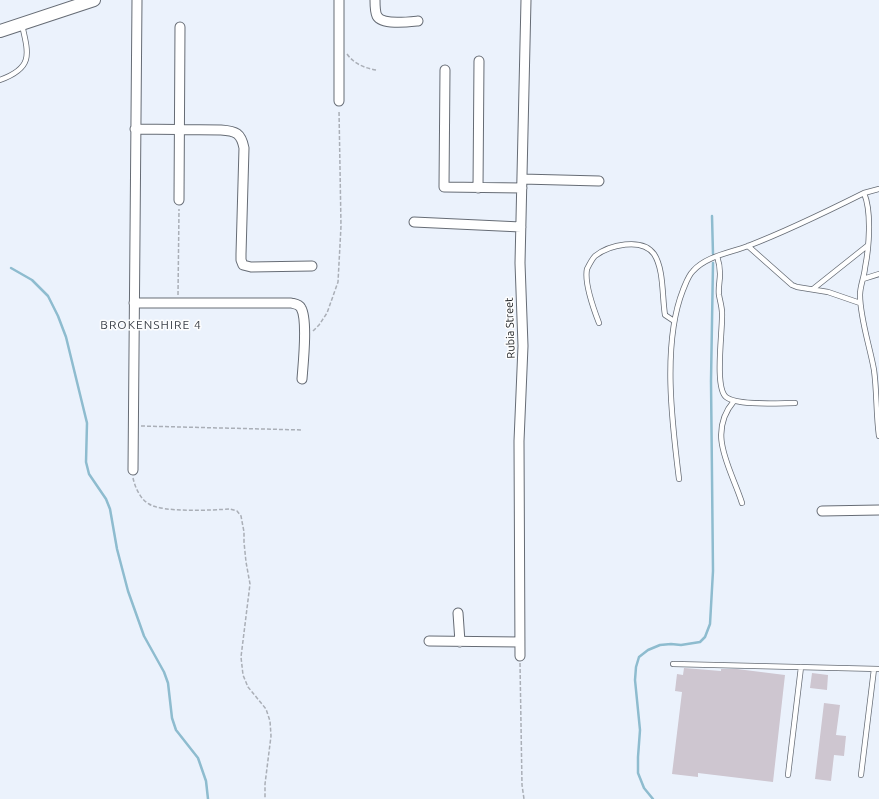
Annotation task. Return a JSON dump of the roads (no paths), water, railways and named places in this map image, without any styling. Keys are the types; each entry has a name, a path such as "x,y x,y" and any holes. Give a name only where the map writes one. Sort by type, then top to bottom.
{"street":[{"path":"0,31 94,0"},
{"path":"133,470 137,0"},
{"path":"339,0 339,101"},
{"path":"376,0 376,12 378,18 389,22 418,22"},
{"name":"Rubia Street","path":"520,656 519,441 524,346 521,288 521,227 526,0"},
{"path":"179,200 180,27"},
{"path":"478,188 479,61"},
{"path":"445,70 444,187 522,188"},
{"path":"136,129 231,131 237,134 242,140 244,148 241,254 243,264 251,267 312,266"},
{"path":"522,179 599,181"},
{"path":"414,222 521,227"},
{"path":"134,303 296,304 300,307 303,313 304,338 302,380"},
{"path":"822,511 879,510"},
{"path":"458,613 460,642"},
{"path":"429,641 520,642"}],"lane":[{"path":"0,80 18,72 22,69 26,61 27,47 21,24"},
{"path":"679,479 672,417 671,356 674,321 678,303 688,278 699,266 717,256 748,246 864,193 879,189"},
{"path":"864,193 868,209 867,246 863,279 860,287 860,303 876,370 879,436"},
{"path":"599,323 588,288 587,270 594,257 606,250 624,245 639,245 647,247 654,254 659,264 665,315 674,321"},
{"path":"748,246 792,285 839,295 860,303"},
{"path":"813,289 867,246"},
{"path":"717,256 720,273 719,294 722,311 720,345 722,390 725,396 734,401 795,403"},
{"path":"863,279 879,274"},
{"path":"734,401 724,415 721,440 723,456 736,483 742,503"},
{"path":"673,664 876,669 861,775"},
{"path":"788,775 801,667"}],"waterway":[{"path":"712,216 713,254"},
{"path":"653,799 644,788 638,773 640,730 635,680 636,667 639,657 648,650 660,645 681,645 700,642 705,637 710,624 713,571 711,381 713,263"},
{"path":"11,268 32,280 48,296 66,337 87,423 86,462 89,474 106,499 110,509 117,549 128,591 144,636 164,672 168,683 172,718 176,730 198,758 206,781 208,799"}],"district":[{"name":"BROKENSHIRE 4","path":"151,325"}]}
